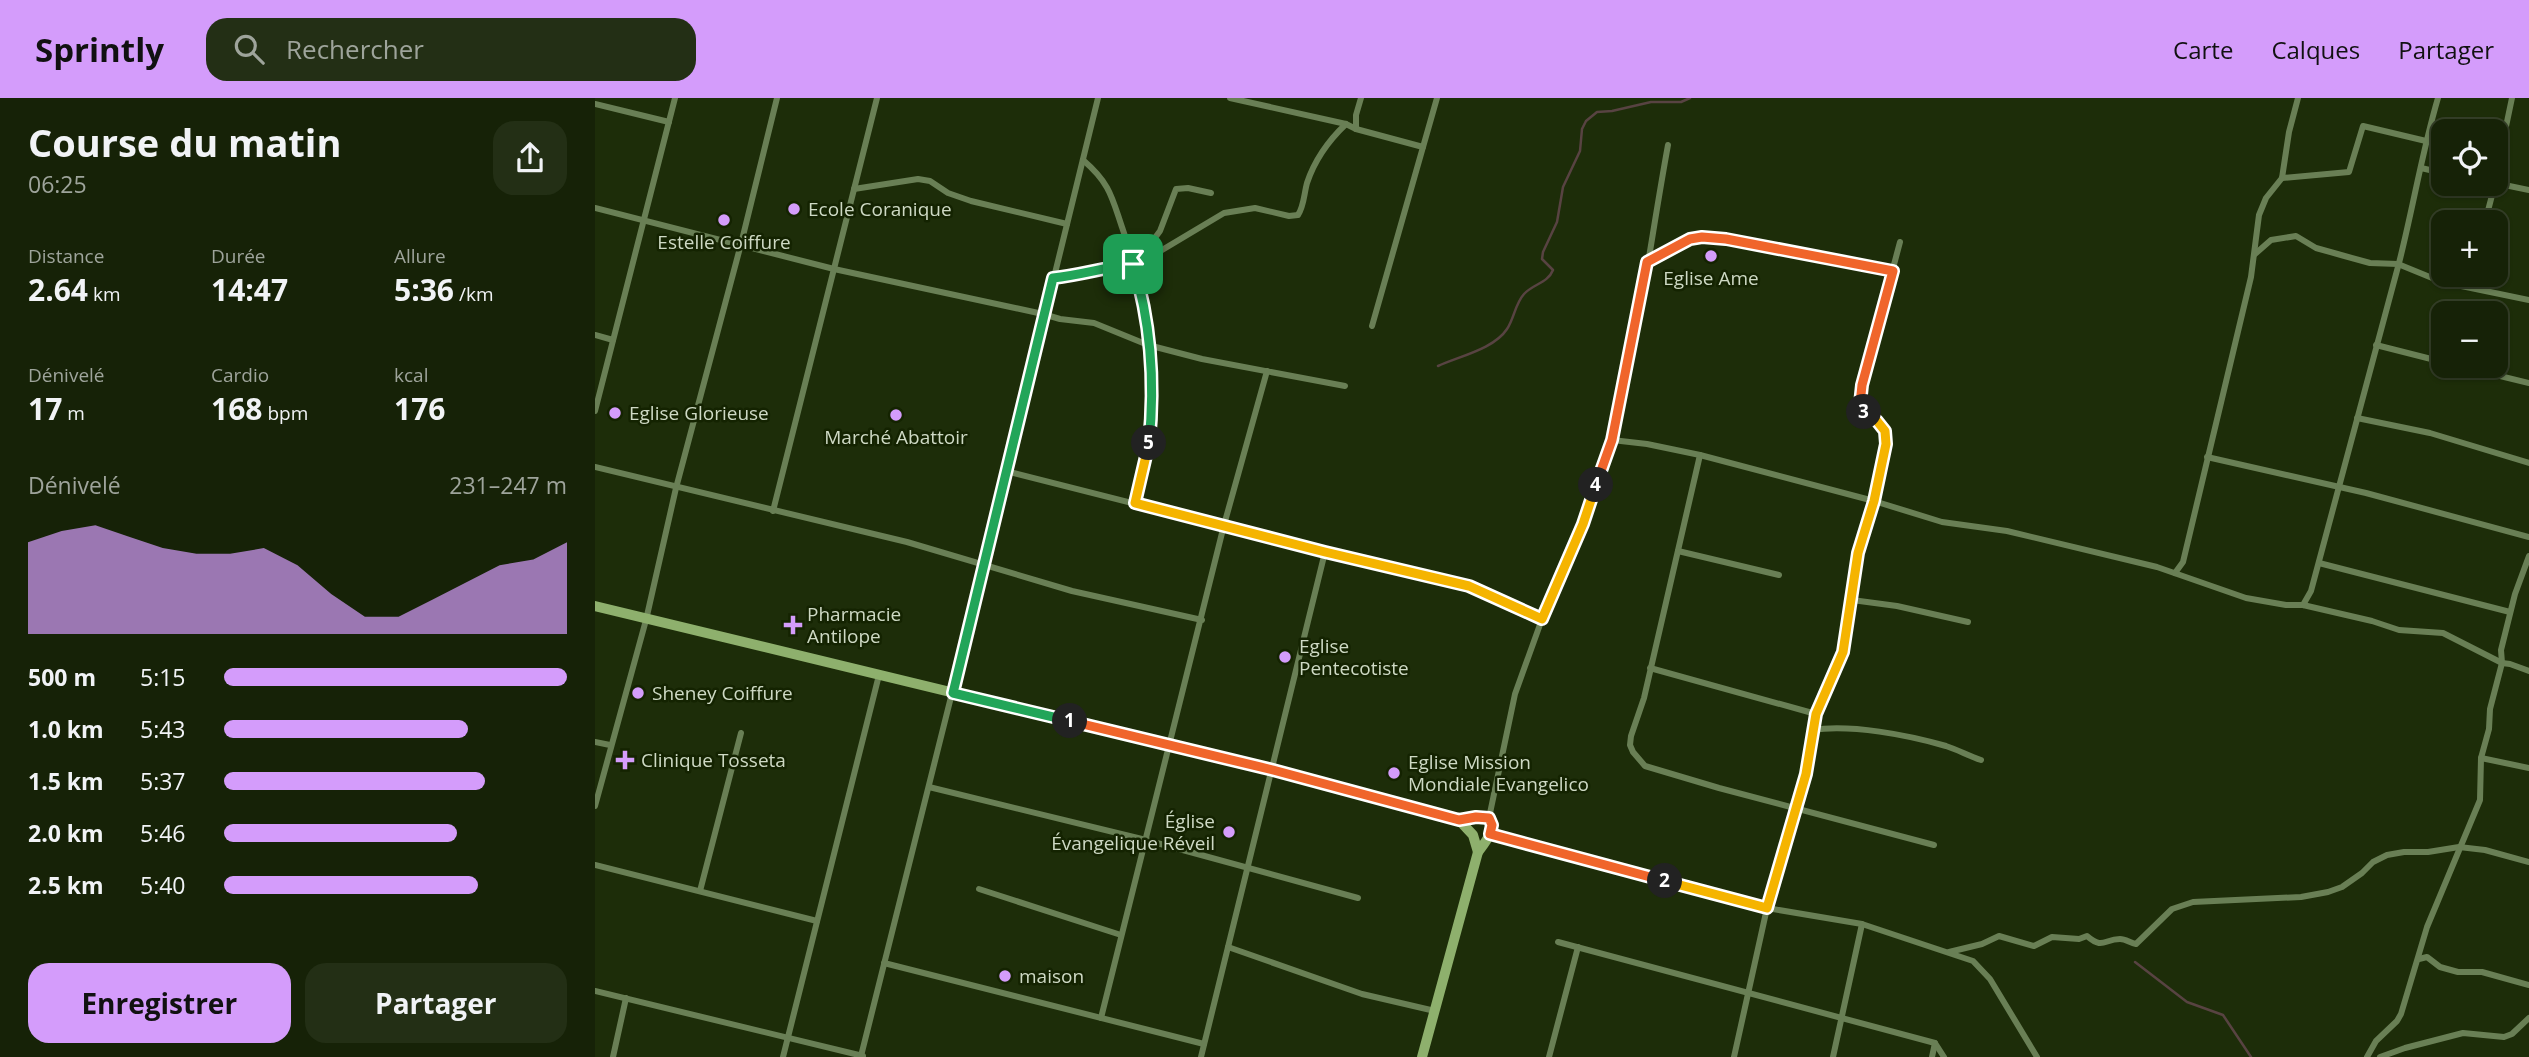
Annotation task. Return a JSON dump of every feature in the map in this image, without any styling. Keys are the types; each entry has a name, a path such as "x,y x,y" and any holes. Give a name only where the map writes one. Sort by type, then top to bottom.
{"street":[{"path":"595,411 675,98"},
{"path":"595,806 646,620 676,488 777,98"},
{"path":"773,511 877,98"},
{"path":"595,991 863,1056 1098,98"},
{"path":"1230,98 1346,124 1423,147"},
{"path":"1356,129 1356,115 1361,98"},
{"path":"1372,326 1437,98"},
{"path":"2175,573 2183,562 2235,348 2255,254 2259,215 2266,198 2282,178 2289,132 2298,98"},
{"path":"2303,605 2311,591 2339,488 2438,98"},
{"path":"2508,119 2512,98"},
{"path":"595,104 669,122"},
{"path":"1053,278 1142,262 1224,213 1255,208 1289,216 1298,215 1306,185 1318,159 1329,141 1346,124"},
{"path":"2282,178 2349,172 2363,126 2426,141"},
{"path":"1422,1057 1478,852 1490,834 1492,825 1489,818 1515,694 1542,619 1583,524 1612,440 1668,145"},
{"path":"1083,160 1097,172 1111,191 1145,310 1151,371 1151,422 1148,452 1135,503"},
{"path":"2421,168 2431,170"},
{"path":"854,189 906,180 930,181 961,198 1067,224"},
{"path":"2508,185 2529,190"},
{"path":"1142,262 1143,254 1160,231 1176,189 1188,188 1211,193"},
{"path":"595,208 834,269 1060,319 1094,323 1148,345 1345,386"},
{"path":"2255,254 2271,240 2296,236 2316,248 2370,263 2398,264 2431,278"},
{"path":"1647,262 1690,239 1702,237 1726,239 1893,271"},
{"path":"1734,1057 1767,908 1806,774 1816,714 1843,652 1858,553 1874,501 1886,444 1885,431 1877,421 1864,413 1860,404 1862,385 1900,242"},
{"path":"2468,287 2529,300"},
{"path":"595,335 613,340"},
{"path":"2376,345 2431,359"},
{"path":"1101,1018 1224,525 1267,371"},
{"path":"2508,378 2529,383"},
{"path":"2357,418 2430,433 2529,463"},
{"path":"1612,440 1647,444 1700,456 1874,501 1942,522 2007,531 2175,573 2246,598 2303,605 2399,630 2443,633 2502,663 2529,671"},
{"path":"1700,456 1643,698 1630,736 1630,746 1639,761 1645,766 1705,784 1934,845"},
{"path":"2207,457 2367,493 2529,537"},
{"path":"595,467 907,542 1072,591 1202,620"},
{"path":"1006,471 1469,586 1542,619"},
{"path":"1678,551 1779,575"},
{"path":"1201,1057 1325,552"},
{"path":"2367,1057 2376,1041 2397,1021 2419,959 2427,927 2480,800 2481,758 2502,663 2501,650 2510,612 2529,556"},
{"path":"2319,563 2510,612"},
{"path":"1852,600 1888,604 1968,622"},
{"path":"595,606 1273,770 1459,820 1489,818"},
{"path":"1650,668 1816,714"},
{"path":"783,1057 879,675"},
{"path":"1812,730 1827,727 1896,735 1947,747 1981,760"},
{"path":"700,891 741,733"},
{"path":"595,742 610,746"},
{"path":"2481,758 2529,768"},
{"path":"929,787 1146,840 1358,898"},
{"path":"1459,820 1473,835 1478,852"},
{"path":"1490,834 1767,908 1862,924 1973,961 1983,970 2037,1057"},
{"path":"1949,952 1982,944 1999,936 2033,946 2052,937 2079,939 2087,936 2101,944 2114,939 2124,939 2136,944 2172,909 2193,902 2301,897 2328,892 2342,887 2373,862 2387,855 2404,852 2428,852 2459,846 2529,862"},
{"path":"595,865 817,921"},
{"path":"979,889 1121,936"},
{"path":"1833,1057 1862,924"},
{"path":"1558,942 1935,1043 1944,1057"},
{"path":"1228,947 1362,994 1435,1011"},
{"path":"1549,1057 1578,947"},
{"path":"2419,959 2427,957 2440,967 2482,972 2529,985"},
{"path":"884,963 1204,1045"},
{"path":"613,1057 626,998"},
{"path":"2381,1057 2463,1033 2504,1037 2512,1034 2529,1018"},
{"path":"1932,1057 1935,1043"}],"waterway":[{"path":"1438,366 1494,342 1509,325 1524,294 1551,274 1553,270 1542,259 1543,252 1557,222 1563,187 1580,151 1582,129 1586,121 1597,112 1651,102 1681,102 1690,98"},
{"path":"2135,962 2187,1002 2223,1015 2251,1057"}],"place":[{"name":"Ecole Coranique","path":"794,209"},
{"name":"Estelle Coiffure","path":"724,220"},
{"name":"Eglise Ame","path":"1711,256"},
{"name":"Eglise Glorieuse","path":"615,413"},
{"name":"Marché Abattoir","path":"896,415"},
{"name":"Pharmacie Antilope","path":"793,625"},
{"name":"Eglise Pentecotiste","path":"1285,657"},
{"name":"Sheney Coiffure","path":"638,693"},
{"name":"Clinique Tosseta","path":"625,760"},
{"name":"Eglise Mission Mondiale Evangelico","path":"1394,773"},
{"name":"Église Évangelique Réveil","path":"1229,832"},
{"name":"maison","path":"1005,976"}],"route":[{"path":"1702,237 1726,239 1893,271 1862,385 1860,404 1864,413 1877,421 1885,431 1886,444 1874,501 1858,553 1843,652 1816,714 1806,774 1767,908 1490,834 1492,825 1489,818 1459,820 1273,770 953,693 1053,278 1133,264 1143,297 1151,371 1148,452 1135,503 1469,586 1542,619 1583,524 1612,440 1647,262 1690,239 1702,237"}]}
